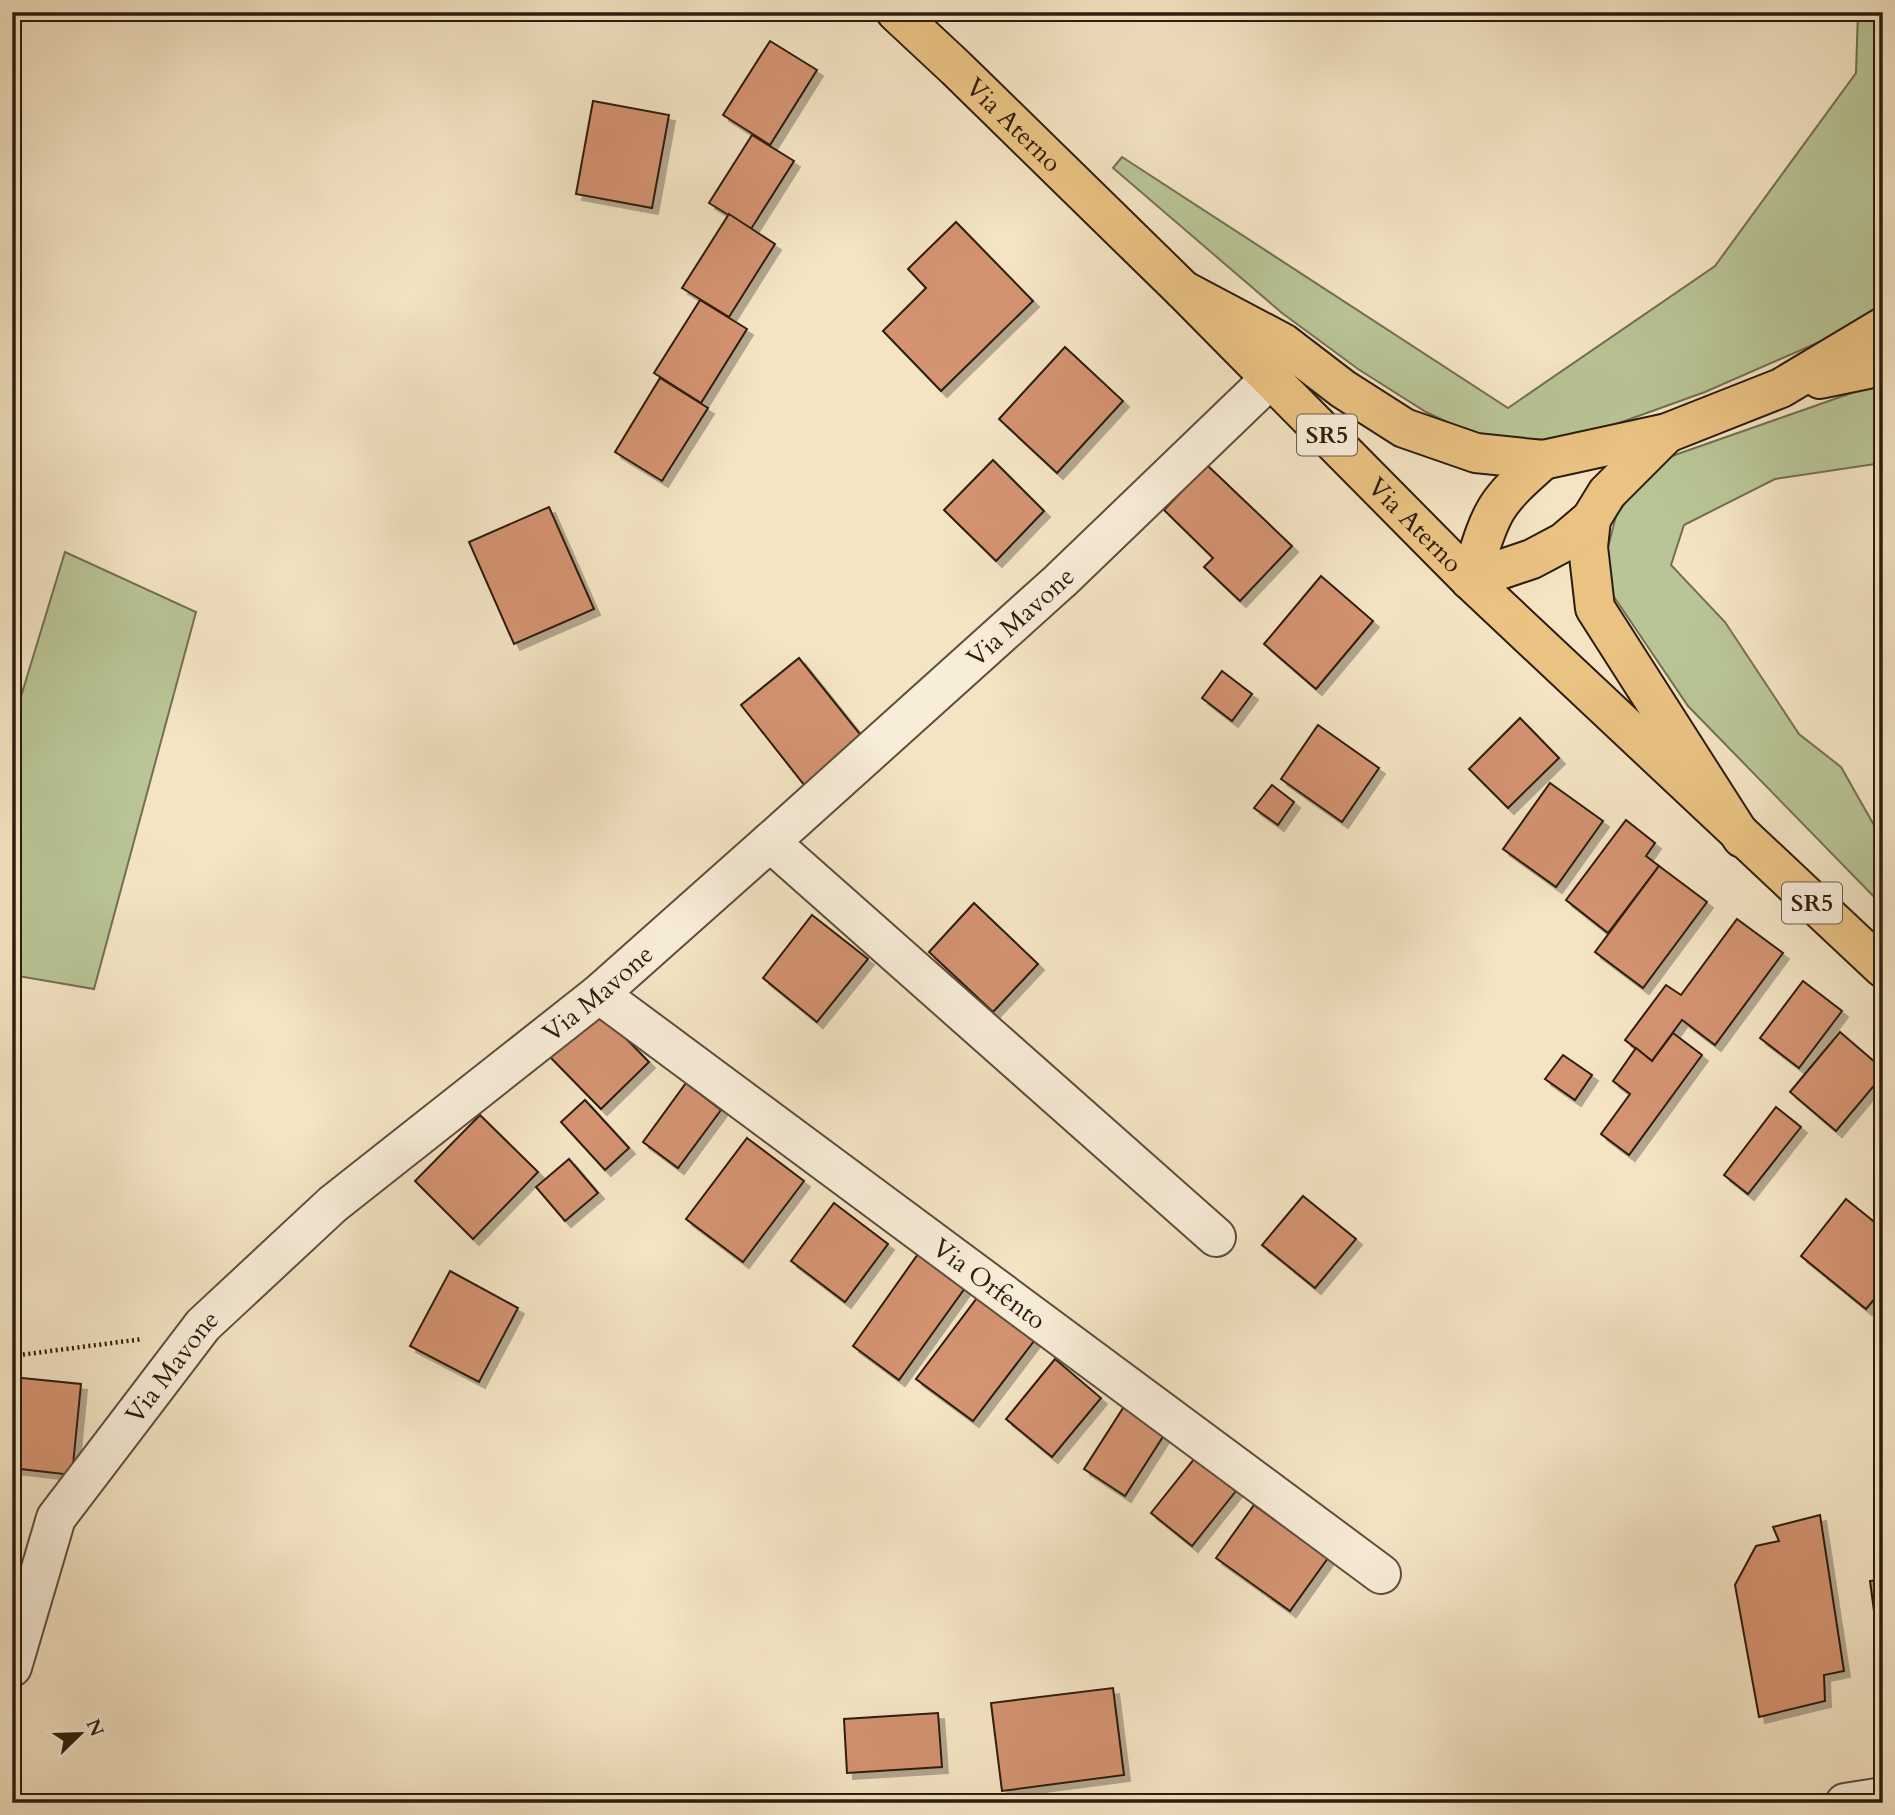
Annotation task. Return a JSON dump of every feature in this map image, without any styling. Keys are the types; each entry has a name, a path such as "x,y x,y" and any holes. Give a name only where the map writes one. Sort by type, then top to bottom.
{"main road":[{"name":"Via Aterno","path":"896,12 1183,290 1470,580 1883,968"},
{"path":"1183,290 1283,343 1342,389 1404,428 1476,453 1543,460 1667,433 1781,388 1883,327"},
{"path":"1781,388 1883,366"},
{"path":"1470,580 1532,559 1564,542 1591,519 1607,493 1667,433"},
{"path":"1470,580 1496,509 1514,486 1543,460"},
{"path":"1591,519 1588,547 1595,608 1742,838"}],"street":[{"name":"Via Mavone","path":"12,1667 55,1518 203,1325 333,1204 599,994 1060,581 1271,378"},
{"path":"770,842 1216,1237"},
{"name":"Via Orfento","path":"599,994 1381,1574"},
{"path":"1845,1803 1883,1797"}],"path":[{"path":"12,1356 198,1332"}],"green space":[{"path":"1858,12 1883,12 1883,303 1833,336 1705,392 1567,440 1512,439 1468,432 1426,412 1358,369 1282,313 1113,168 1122,157 1508,408 1715,266 1856,73"},
{"path":"1883,382 1883,465 1775,479 1684,525 1671,565 1725,622 1799,734 1841,767 1883,841 1883,906 1688,706 1610,591 1606,555 1616,516 1638,484 1672,456"},
{"path":"65,552 196,612 94,989 12,975 12,726"}],"building":[{"path":"770,41 817,70 770,145 723,115"},
{"path":"593,101 669,115 652,208 576,194"},
{"path":"752,135 794,161 751,229 709,203"},
{"path":"729,214 775,244 729,317 682,288"},
{"path":"956,222 1033,301 941,391 883,331 926,288 908,269"},
{"path":"700,300 747,329 701,403 654,373"},
{"path":"1065,347 1123,401 1057,473 999,419"},
{"path":"660,378 708,408 662,481 615,452"},
{"path":"993,460 1044,511 996,561 944,510"},
{"path":"1207,465 1292,546 1240,601 1204,567 1213,558 1164,510"},
{"path":"549,507 594,609 514,644 469,542"},
{"path":"1321,576 1373,621 1316,689 1264,644"},
{"path":"799,658 864,739 805,786 741,705"},
{"path":"1222,671 1252,694 1232,721 1202,698"},
{"path":"1520,718 1559,758 1508,808 1469,769"},
{"path":"1318,725 1379,768 1342,822 1281,779"},
{"path":"1550,783 1603,821 1556,887 1503,849"},
{"path":"1272,785 1294,802 1278,825 1254,808"},
{"path":"1626,820 1655,843 1646,856 1659,866 1608,933 1566,900"},
{"path":"1659,866 1707,902 1643,988 1595,952"},
{"path":"974,903 1038,964 993,1012 929,952"},
{"path":"812,915 868,959 817,1022 763,978"},
{"path":"1737,919 1783,953 1715,1045 1682,1020 1652,1061 1625,1040 1666,985 1681,995"},
{"path":"1803,981 1842,1011 1799,1068 1760,1038"},
{"path":"598,1010 649,1062 601,1109 550,1057"},
{"path":"1840,1032 1883,1069 1883,1075 1836,1131 1790,1092"},
{"path":"1673,1033 1702,1055 1629,1155 1601,1134 1630,1094 1613,1081 1636,1048 1652,1061"},
{"path":"1563,1055 1592,1075 1575,1100 1545,1079"},
{"path":"686,1083 721,1110 678,1168 643,1142"},
{"path":"585,1100 629,1148 605,1170 561,1122"},
{"path":"1776,1107 1801,1127 1748,1194 1724,1175"},
{"path":"480,1115 538,1172 473,1239 415,1181"},
{"path":"747,1138 804,1181 743,1262 686,1219"},
{"path":"569,1159 598,1193 565,1221 536,1187"},
{"path":"1303,1196 1356,1239 1315,1288 1262,1245"},
{"path":"1846,1199 1883,1229 1883,1289 1866,1309 1801,1256"},
{"path":"834,1203 888,1244 845,1302 791,1261"},
{"path":"918,1254 965,1288 899,1380 853,1346"},
{"path":"450,1271 518,1308 479,1382 410,1346"},
{"path":"977,1298 1034,1341 973,1421 916,1379"},
{"path":"1055,1359 1101,1398 1052,1457 1006,1419"},
{"path":"12,1377 81,1384 72,1475 12,1468"},
{"path":"1125,1405 1166,1432 1125,1496 1084,1469"},
{"path":"1195,1458 1236,1491 1192,1546 1151,1513"},
{"path":"1254,1505 1328,1558 1290,1611 1216,1558"},
{"path":"1820,1515 1844,1671 1824,1675 1825,1701 1759,1717 1735,1585 1756,1546 1779,1541 1773,1527"},
{"path":"1883,1579 1883,1678 1870,1581"},
{"path":"1113,1688 1124,1775 1002,1791 991,1703"},
{"path":"938,1713 942,1767 847,1773 844,1719"}]}
